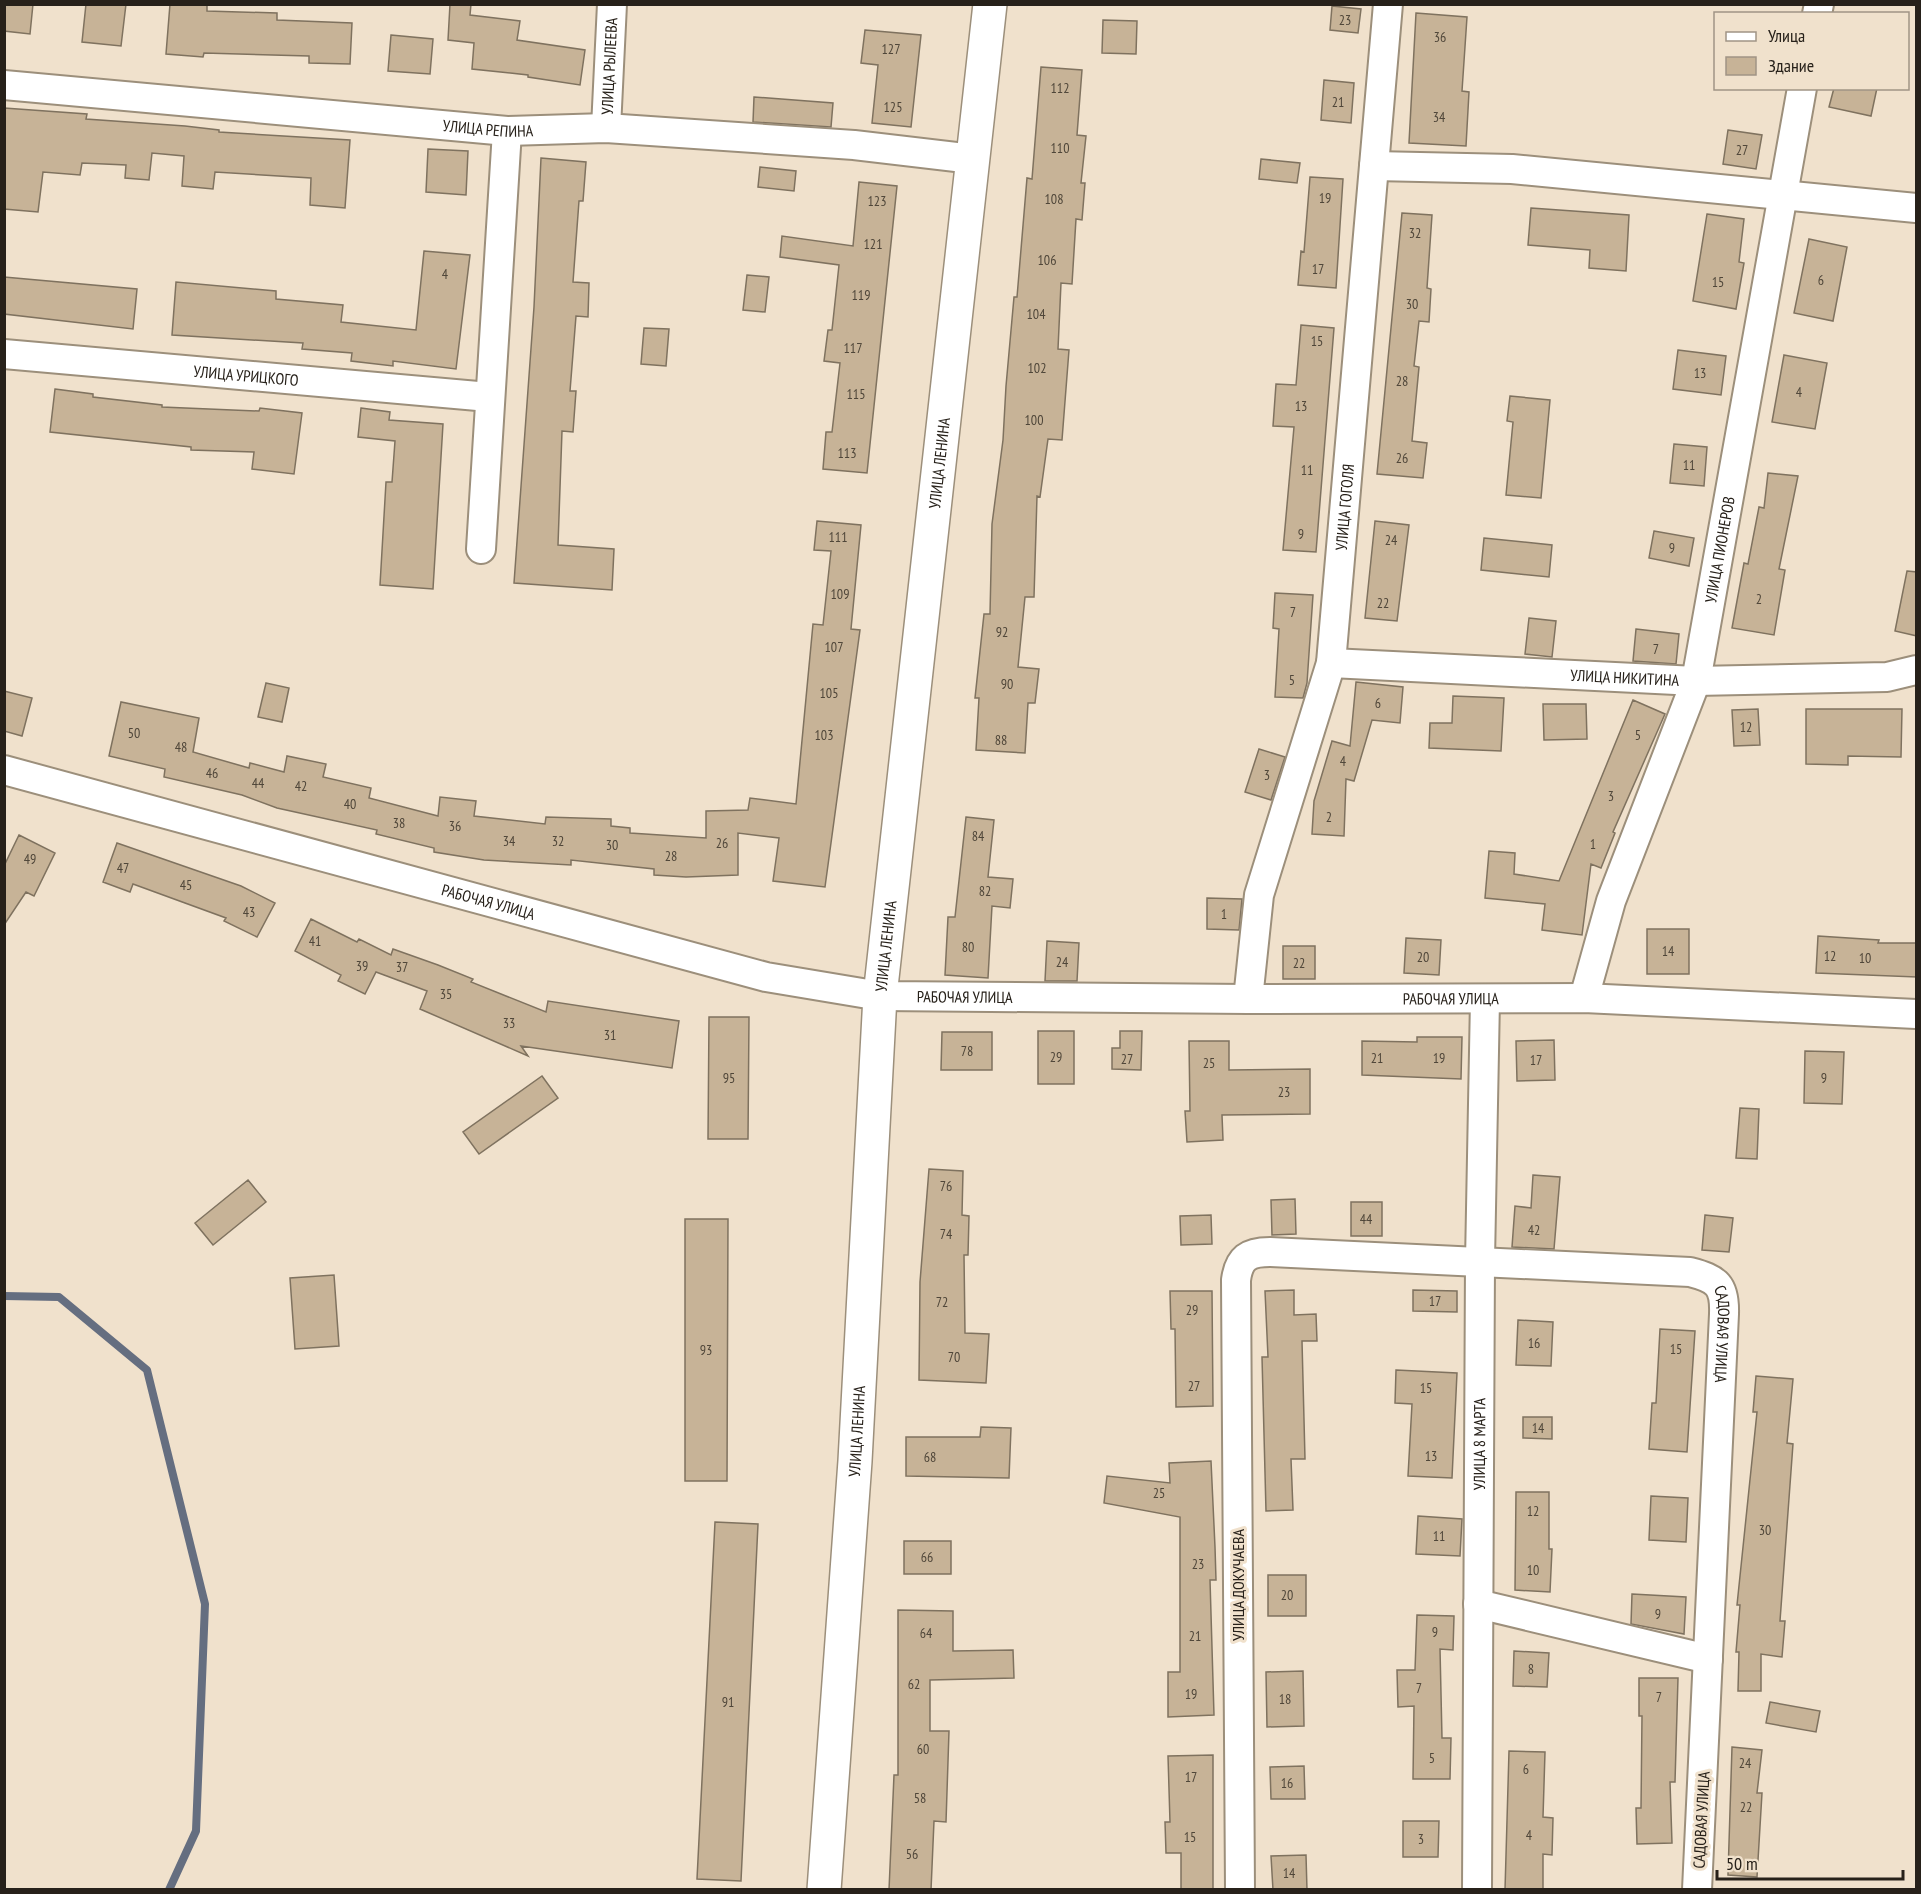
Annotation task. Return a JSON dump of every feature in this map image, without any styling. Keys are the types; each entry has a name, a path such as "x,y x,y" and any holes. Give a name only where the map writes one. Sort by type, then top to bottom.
{"street":[{"name":"УЛИЦА РЫЛЕЕВА","path":"606,128 612,4"},
{"name":"УЛИЦА ЛЕНИНА","path":"824,1890 855,1461 880,996 990,4"},
{"name":"УЛИЦА ГОГОЛЯ","path":"1248,999 1258,895 1331,663 1388,4"},
{"name":"УЛИЦА РЕПИНА","path":"4,85 507,132 606,128 854,145 973,159"},
{"name":"УЛИЦА ПИОНЕРОВ","path":"1584,998 1611,901 1696,681 1802,90"},
{"path":"481,549 507,132"},
{"path":"1374,166 1512,169 1917,208"},
{"name":"УЛИЦА УРИЦКОГО","path":"4,354 489,397"},
{"name":"УЛИЦА НИКИТИНА","path":"1331,663 1696,681 1887,677 1917,670"},
{"name":"РАБОЧАЯ УЛИЦА","path":"4,770 766,977 880,996 1248,999 1584,998 1917,1014"},
{"name":"УЛИЦА 8 МАРТА","path":"1477,1890 1480,1261 1485,999"},
{"name":"САДОВАЯ УЛИЦА","path":"1236,1280 1238,1267 1243,1258 1259,1252 1690,1272 1710,1277 1719,1286 1725,1299 1725,1306 1698,1890"},
{"name":"УЛИЦА ДОКУЧАЕВА","path":"1236,1280 1240,1890"},
{"path":"1478,1604 1708,1659"}],"building":[{"path":"4,4 33,4 30,34 4,31"},
{"path":"86,4 126,4 121,46 82,42"},
{"path":"170,4 207,4 207,11 277,13 277,20 352,23 350,64 309,63 309,56 204,53 203,57 166,54"},
{"path":"450,4 471,4 470,15 520,21 517,40 585,50 580,85 528,77 528,75 472,69 474,43 448,40"},
{"path":"1332,6 1361,9 1358,33 1330,30"},
{"path":"1416,13 1467,17 1462,91 1469,92 1466,146 1409,143"},
{"path":"1103,20 1137,21 1136,54 1102,53"},
{"path":"865,30 921,35 911,127 872,123 878,65 861,63"},
{"path":"391,35 433,39 430,74 388,71"},
{"path":"1041,67 1082,70 1077,135 1086,136 1081,183 1085,183 1082,220 1076,219 1072,284 1061,283 1058,349 1069,350 1062,440 1048,439 1040,497 1037,496 1034,597 1025,597 1018,667 1039,669 1035,703 1028,703 1025,753 976,750 979,698 975,698 984,614 990,614 992,524 1003,440 1014,297 1017,297 1027,178 1032,179"},
{"path":"1324,80 1354,83 1351,123 1321,120"},
{"path":"1833,90 1877,90 1871,116 1829,107"},
{"path":"754,97 833,103 831,127 753,122"},
{"path":"4,108 87,114 86,119 185,126 219,130 219,132 350,140 345,208 310,205 311,178 215,172 213,189 182,186 184,156 152,153 149,180 125,178 126,165 82,163 80,175 43,172 38,212 4,209"},
{"path":"1728,130 1762,135 1756,169 1723,164"},
{"path":"428,149 468,151 466,195 426,192"},
{"path":"541,158 586,162 583,201 579,201 573,282 589,283 588,317 576,316 570,391 576,391 573,432 562,431 558,545 614,549 612,590 514,583 534,307"},
{"path":"1261,159 1300,163 1297,183 1259,179"},
{"path":"760,167 796,171 794,191 758,187"},
{"path":"1310,177 1343,179 1336,288 1298,285 1301,251 1304,252"},
{"path":"859,182 897,186 867,473 823,469 826,432 832,432 840,363 824,361 828,330 832,330 839,265 780,257 782,236 853,246"},
{"path":"1531,208 1629,215 1626,271 1589,268 1590,250 1528,245"},
{"path":"1402,213 1432,215 1427,288 1431,289 1429,322 1419,321 1414,366 1419,367 1412,441 1427,443 1423,478 1377,474"},
{"path":"1707,214 1744,219 1739,262 1744,263 1736,309 1693,301"},
{"path":"1809,239 1847,247 1833,321 1794,313"},
{"path":"424,251 470,255 456,369 393,361 393,366 351,361 352,353 302,349 303,343 172,335 176,282 276,291 276,299 343,305 341,322 416,330"},
{"path":"747,275 769,277 765,312 743,310"},
{"path":"4,277 137,289 133,329 4,314"},
{"path":"1301,325 1334,328 1316,552 1283,550 1294,427 1273,426 1276,384 1296,385"},
{"path":"644,328 669,329 666,366 641,364"},
{"path":"1678,350 1726,356 1721,395 1673,389"},
{"path":"1784,355 1827,363 1815,429 1772,422"},
{"path":"55,389 93,394 93,397 162,405 162,407 259,411 260,408 302,413 294,474 252,469 254,452 191,450 191,447 50,432"},
{"path":"1510,396 1550,400 1541,498 1506,495 1513,422 1507,421"},
{"path":"361,408 390,412 389,420 443,424 433,589 380,585 386,482 392,482 395,441 358,437"},
{"path":"1674,444 1707,447 1704,486 1670,483"},
{"path":"1768,473 1798,476 1779,569 1785,570 1774,635 1732,628 1744,563 1748,564 1759,507 1764,508"},
{"path":"817,521 861,525 851,629 860,630 825,887 773,881 779,838 738,833 738,875 686,877 654,875 654,869 571,860 571,865 484,860 434,852 434,848 376,834 377,830 277,808 242,795 164,777 165,769 109,756 121,702 199,718 193,752 249,768 250,763 284,772 287,756 326,764 323,777 371,788 369,798 438,816 440,797 476,801 474,816 545,824 546,817 611,819 611,826 630,828 630,833 706,838 706,811 748,810 750,798 796,804 813,624 823,625 831,551 814,550"},
{"path":"1375,521 1409,525 1397,621 1365,618"},
{"path":"1654,531 1694,538 1689,566 1649,558"},
{"path":"1484,538 1552,545 1549,577 1481,570"},
{"path":"1907,571 1917,572 1917,636 1895,631"},
{"path":"1275,593 1313,595 1307,683 1303,698 1275,697 1279,629 1273,628"},
{"path":"1529,618 1556,621 1552,657 1525,654"},
{"path":"1636,629 1679,634 1676,664 1633,661"},
{"path":"1356,682 1403,687 1400,723 1372,720 1354,781 1346,779 1344,836 1312,834 1314,801 1332,741 1350,746"},
{"path":"266,683 289,688 282,722 258,717"},
{"path":"4,691 32,698 22,736 4,731"},
{"path":"1453,696 1504,698 1501,751 1429,748 1430,723 1452,723"},
{"path":"1633,700 1665,714 1613,832 1615,833 1601,868 1591,864 1582,935 1542,930 1545,904 1485,898 1489,851 1515,853 1514,874 1559,881"},
{"path":"1543,704 1586,704 1587,739 1544,740"},
{"path":"1758,709 1760,745 1734,746 1732,710"},
{"path":"1806,709 1902,709 1901,757 1848,756 1848,765 1806,764"},
{"path":"1259,749 1285,757 1271,800 1245,792"},
{"path":"966,817 994,820 988,877 1013,879 1010,908 992,906 988,978 945,975 948,917 955,917"},
{"path":"19,835 55,853 34,896 26,892 4,925 4,866"},
{"path":"117,843 241,886 275,903 257,937 224,921 226,918 133,884 130,892 103,882"},
{"path":"1207,898 1242,899 1239,930 1207,929"},
{"path":"311,919 357,942 359,939 391,955 393,949 438,965 473,979 471,982 546,1012 548,1001 679,1021 672,1068 521,1046 528,1056 420,1009 427,991 376,972 365,994 338,981 341,975 295,951"},
{"path":"1647,929 1689,929 1689,974 1647,974"},
{"path":"1818,936 1879,940 1878,943 1917,943 1917,977 1816,973"},
{"path":"1406,938 1441,940 1439,975 1404,973"},
{"path":"1047,941 1079,943 1077,981 1045,981"},
{"path":"1283,946 1315,946 1315,979 1283,979"},
{"path":"709,1017 749,1017 748,1139 708,1139"},
{"path":"1038,1031 1074,1031 1074,1084 1038,1084"},
{"path":"1120,1031 1142,1031 1141,1070 1112,1069 1112,1048 1120,1048"},
{"path":"942,1032 992,1032 992,1070 941,1070"},
{"path":"1417,1037 1462,1037 1461,1079 1362,1075 1362,1041 1417,1042"},
{"path":"1554,1040 1555,1080 1517,1081 1516,1041"},
{"path":"1189,1041 1229,1041 1229,1070 1310,1069 1310,1114 1222,1115 1223,1140 1187,1142 1185,1111 1190,1111"},
{"path":"1805,1051 1844,1052 1842,1104 1804,1103"},
{"path":"542,1076 558,1098 479,1154 463,1132"},
{"path":"1740,1108 1759,1109 1757,1159 1736,1158"},
{"path":"929,1169 963,1171 962,1215 969,1216 968,1255 964,1255 965,1333 989,1334 986,1383 919,1380 920,1282"},
{"path":"1533,1175 1560,1177 1554,1249 1512,1247 1515,1206 1531,1208"},
{"path":"248,1180 266,1202 213,1245 195,1223"},
{"path":"1295,1199 1296,1234 1272,1235 1271,1200"},
{"path":"1351,1202 1382,1202 1382,1236 1351,1236"},
{"path":"1211,1215 1212,1244 1181,1245 1180,1216"},
{"path":"1705,1215 1733,1218 1729,1252 1702,1250"},
{"path":"685,1219 728,1219 727,1481 685,1481"},
{"path":"334,1275 339,1346 295,1349 290,1278"},
{"path":"1294,1290 1294,1315 1316,1314 1317,1341 1302,1341 1305,1459 1291,1459 1293,1510 1266,1511 1262,1357 1268,1357 1265,1291"},
{"path":"1413,1290 1457,1291 1457,1312 1413,1311"},
{"path":"1170,1291 1212,1291 1213,1406 1176,1407 1175,1329 1171,1329"},
{"path":"1518,1320 1553,1322 1551,1366 1516,1365"},
{"path":"1660,1329 1695,1331 1687,1452 1649,1449 1652,1403 1656,1403"},
{"path":"1396,1370 1457,1373 1452,1478 1408,1476 1412,1404 1395,1403"},
{"path":"1756,1376 1793,1379 1787,1443 1793,1444 1780,1621 1785,1621 1782,1657 1761,1654 1761,1691 1738,1691 1739,1652 1736,1652 1740,1605 1737,1605 1757,1412 1753,1412"},
{"path":"1523,1417 1552,1417 1552,1439 1523,1438"},
{"path":"981,1427 1011,1428 1009,1478 906,1476 906,1437 980,1437"},
{"path":"1211,1461 1216,1580 1210,1580 1214,1715 1168,1717 1168,1672 1180,1672 1180,1517 1104,1503 1107,1476 1170,1483 1169,1463"},
{"path":"1516,1492 1549,1492 1549,1549 1552,1549 1550,1592 1515,1590"},
{"path":"1651,1496 1688,1498 1686,1542 1649,1540"},
{"path":"1418,1516 1462,1519 1460,1556 1416,1554"},
{"path":"715,1522 758,1524 741,1881 697,1879"},
{"path":"904,1541 951,1541 951,1574 904,1574"},
{"path":"1268,1575 1306,1575 1306,1616 1268,1616"},
{"path":"1632,1594 1686,1597 1684,1634 1631,1624"},
{"path":"898,1610 953,1611 953,1651 1013,1650 1014,1678 930,1680 930,1731 949,1731 946,1822 934,1821 931,1890 889,1890 894,1775 898,1775"},
{"path":"1417,1615 1454,1616 1453,1650 1440,1649 1442,1738 1451,1738 1450,1779 1413,1779 1414,1706 1398,1707 1397,1670 1415,1670"},
{"path":"1514,1651 1549,1653 1547,1687 1513,1686"},
{"path":"1303,1671 1304,1726 1267,1727 1266,1672"},
{"path":"1639,1678 1678,1678 1675,1782 1670,1782 1672,1843 1637,1844 1636,1808 1641,1808 1642,1716 1639,1716"},
{"path":"1770,1702 1820,1711 1816,1732 1766,1723"},
{"path":"1732,1747 1762,1750 1757,1793 1762,1793 1757,1877 1728,1875"},
{"path":"1509,1751 1545,1752 1543,1817 1553,1818 1552,1855 1543,1854 1543,1890 1505,1890"},
{"path":"1213,1755 1213,1890 1181,1890 1181,1853 1166,1853 1165,1822 1170,1822 1168,1756"},
{"path":"1304,1766 1305,1799 1271,1799 1270,1767"},
{"path":"1403,1821 1439,1821 1438,1857 1403,1857"},
{"path":"1306,1855 1307,1890 1273,1890 1271,1856"}],"waterway":[{"path":"4,1296 59,1297 147,1370 205,1604 196,1831 169,1890"}]}
